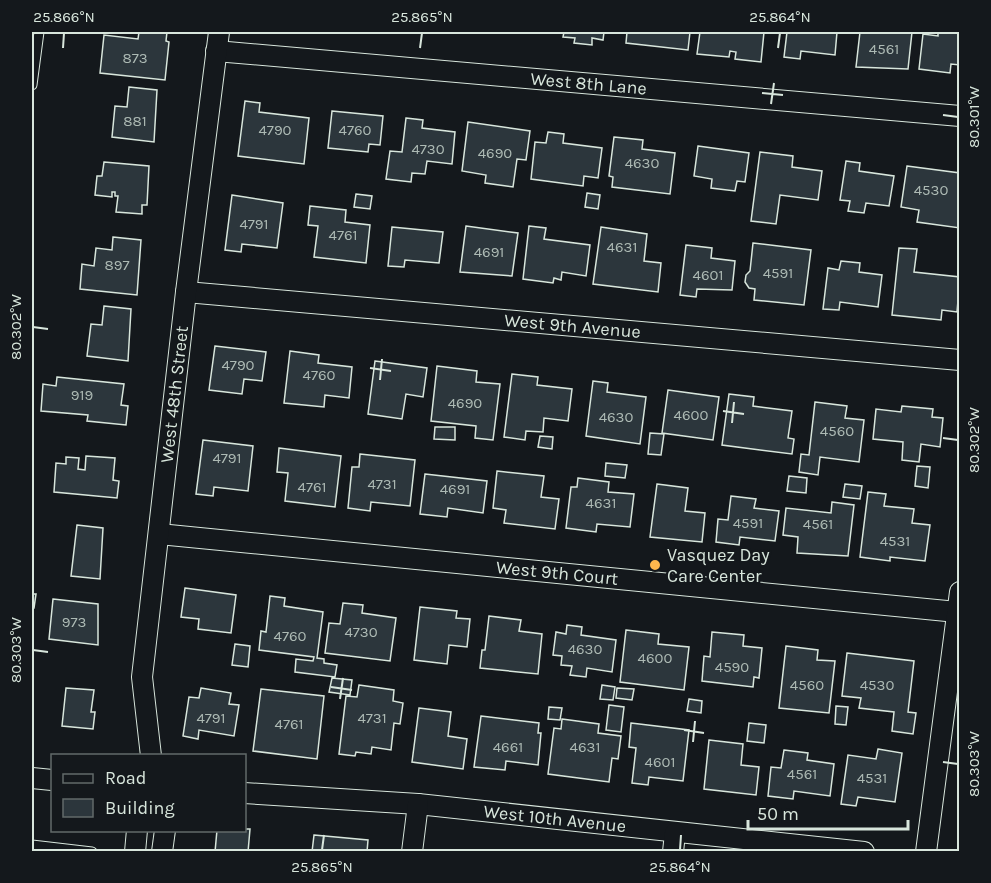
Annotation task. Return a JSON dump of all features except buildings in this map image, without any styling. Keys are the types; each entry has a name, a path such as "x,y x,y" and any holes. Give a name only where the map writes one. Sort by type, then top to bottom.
{"street":[{"name":"West 8th Lane","path":"218,41 960,116"},
{"name":"West 48th Street","path":"151,754 142,677 186,292 218,41"},
{"name":"West 9th Avenue","path":"186,292 960,360"},
{"name":"West 9th Court","path":"159,534 957,612"},
{"path":"926,852 960,591"},
{"path":"32,778 51,780"},
{"name":"West 10th Avenue","path":"246,793 418,804 674,842 864,852"},
{"path":"412,852 418,804"},
{"path":"135,852 138,832"},
{"path":"162,852 165,832"}],"lane":[{"path":"32,85 34,45 39,32"},
{"path":"32,845 92,852"}],"place":[{"name":"Vasquez Day Care Center","path":"655,565"}]}
